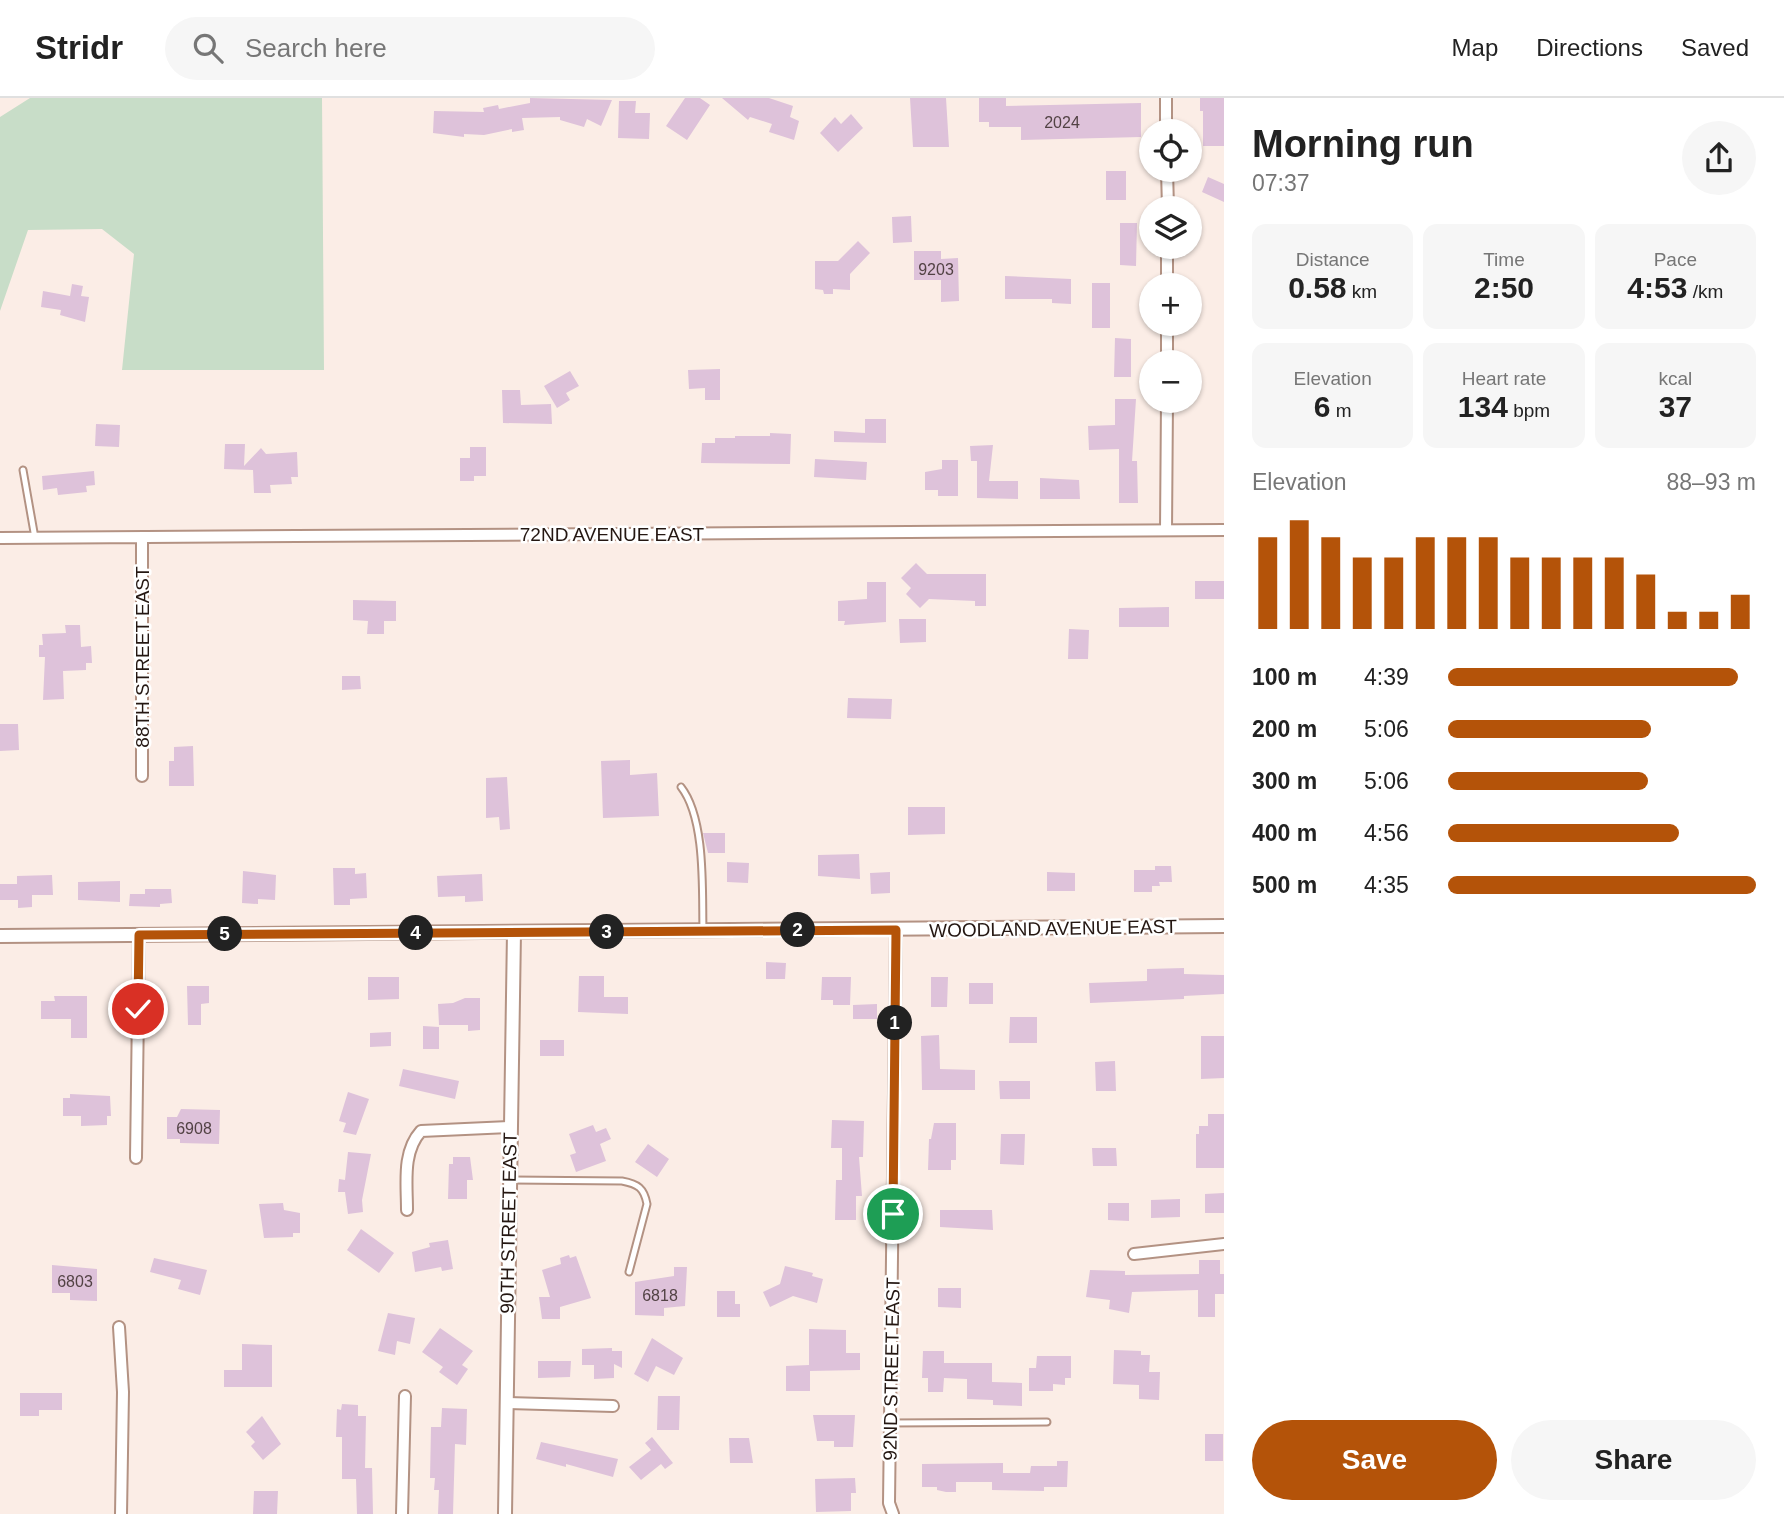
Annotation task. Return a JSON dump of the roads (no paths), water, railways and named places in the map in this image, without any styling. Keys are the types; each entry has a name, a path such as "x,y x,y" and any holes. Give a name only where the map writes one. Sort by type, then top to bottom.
{"street":[{"path":"1166,98 1166,119"},
{"path":"1166,530 1167,413"},
{"name":"72ND AVENUE EAST","path":"0,538 1224,530"},
{"name":"88TH STREET EAST","path":"142,537 142,776"},
{"name":"WOODLAND AVENUE EAST","path":"0,936 1224,926"},
{"name":"92ND STREET EAST","path":"892,1514 889,1503 896,930"},
{"name":"90TH STREET EAST","path":"505,1514 514,932"},
{"path":"136,1158 139,935"},
{"path":"407,1210 408,1154 421,1131 509,1127"},
{"path":"1134,1254 1224,1244"},
{"path":"119,1327 123,1392 121,1514"},
{"path":"402,1514 405,1396"},
{"path":"506,1403 613,1406"}],"lane":[{"path":"23,470 34,538"},
{"path":"681,787 689,797 696,824 703,931"},
{"path":"509,1181 622,1181 638,1184 645,1193 647,1204 629,1272"},
{"path":"891,1423 1047,1422"}]}
